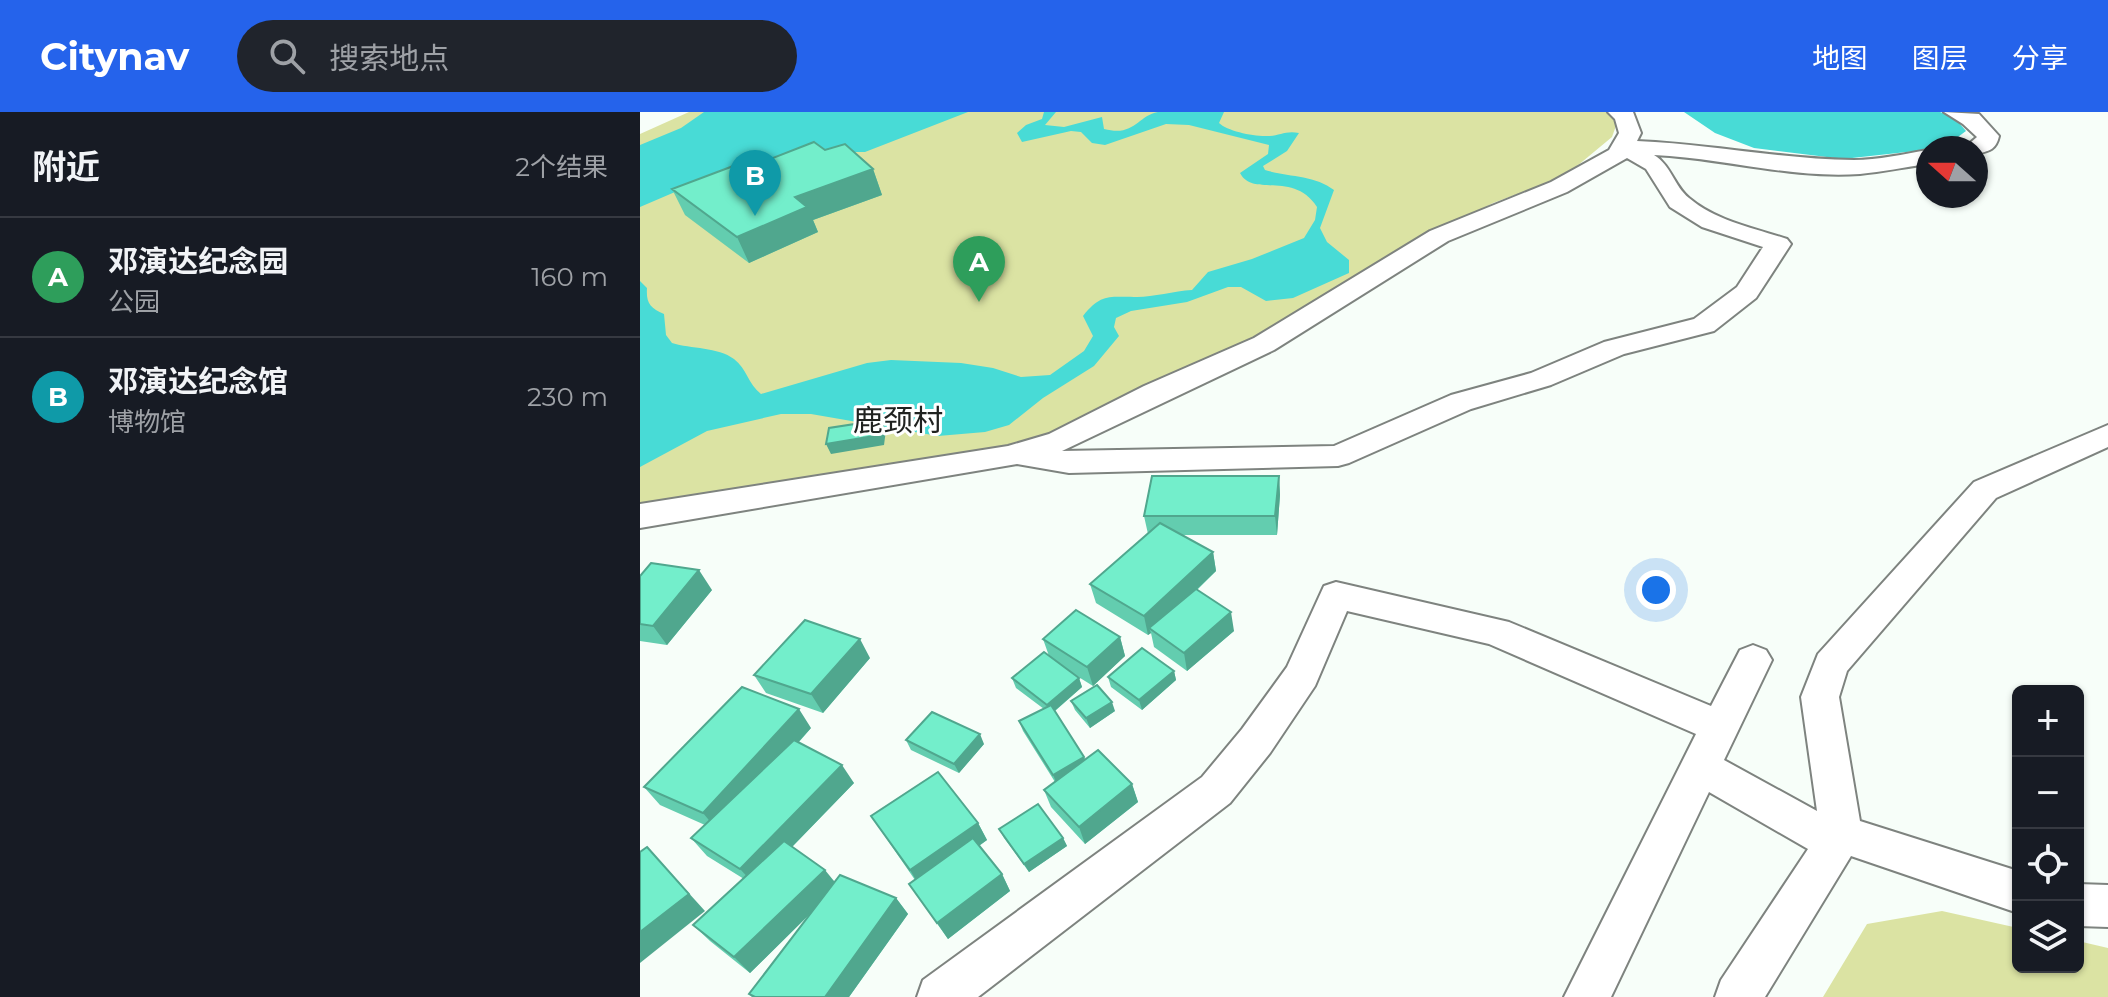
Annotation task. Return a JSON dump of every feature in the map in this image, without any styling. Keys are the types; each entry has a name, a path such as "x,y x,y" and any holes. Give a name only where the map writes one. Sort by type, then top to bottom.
{"street":[{"path":"640,516 1009,456 1060,441 1154,393 1264,344 1439,236 1559,187 1618,154 1630,133 1625,116 1619,112"},
{"path":"1955,112 1971,119 1988,136"},
{"path":"1622,146 1691,150 1804,165 1858,167 1916,159"},
{"path":"1009,456 1069,462 1338,456 1461,402 1541,379 1614,348 1704,325 1747,292 1778,244 1711,222 1678,202 1655,165 1622,146"},
{"path":"1738,997 1838,838 1820,697 1831,664 1985,490 2108,435"},
{"path":"940,997 1085,892 1216,790 1256,741 1302,675 1336,595 1496,632 1720,727"},
{"path":"1587,997 1753,660"},
{"path":"1700,767 1838,838 2012,890"},
{"path":"2084,905 2108,906"}],"green space":[{"path":"689,112 1606,112 1617,123 1612,137 1565,176 1493,203 1390,257 1276,328 1042,442 640,516 640,134"},
{"path":"1942,911 2012,927 2012,973 2084,973 2084,942 2108,948 2108,997 1823,997 1867,924"}],"water":[{"path":"704,112 968,112 865,152 848,152 675,192 640,207 640,145 681,128"},
{"path":"1044,112 1056,112 1045,125 1064,127 1102,117 1104,129 1114,131 1129,128 1158,112 1224,112 1219,123 1242,133 1272,136 1299,133 1287,151 1263,166 1265,170 1310,179 1334,190 1320,228 1327,242 1349,260 1349,273 1293,298 1266,301 1241,287 1228,287 1187,302 1131,311 1116,318 1114,327 1119,336 1094,366 1043,398 1009,425 985,432 938,436 811,414 781,414 707,431 640,467 640,281 647,288 650,304 664,314 666,335 672,343 728,355 738,363 761,394 867,363 891,360 961,363 993,368 1021,377 1050,375 1084,351 1093,336 1083,316 1100,300 1192,290 1208,272 1252,259 1304,238 1315,220 1317,207 1307,196 1286,187 1254,184 1240,173 1268,154 1269,145 1189,125 1166,124 1105,145 1092,143 1081,132 1071,131 1022,142 1017,133 1026,125 1042,119"},
{"path":"1684,112 1940,112 1954,117 1966,131 1959,136 1916,136 1916,151 1843,159 1754,148 1715,133"}],"building":[{"path":"814,142 825,150 845,144 873,169 795,197 807,207 737,237 672,189 736,165 742,170"},
{"path":"881,420 880,435 826,444 829,428"},
{"path":"1152,476 1279,476 1275,516 1144,516"},
{"path":"1160,523 1213,552 1144,616 1090,584"},
{"path":"651,563 699,570 653,626 640,624 640,576"},
{"path":"1196,589 1231,612 1184,653 1149,628"},
{"path":"1076,610 1120,637 1087,667 1043,639"},
{"path":"805,620 860,639 811,694 754,675"},
{"path":"1142,648 1174,671 1139,700 1108,677"},
{"path":"1044,652 1079,678 1047,705 1012,678"},
{"path":"1097,685 1112,702 1086,718 1071,701"},
{"path":"742,687 799,709 703,813 644,787"},
{"path":"1051,705 1084,757 1053,775 1019,721"},
{"path":"932,712 980,734 954,764 906,740"},
{"path":"794,740 842,765 740,869 691,838"},
{"path":"1098,750 1132,784 1079,827 1044,790"},
{"path":"938,772 978,823 910,870 871,816"},
{"path":"1038,804 1063,838 1024,864 999,829"},
{"path":"973,838 1002,874 937,923 909,884"},
{"path":"784,841 825,870 734,957 693,925"},
{"path":"647,847 689,894 640,932 640,852"},
{"path":"840,875 896,898 825,997 755,997 749,994"}],"place":[{"name":"邓演达纪念馆","path":"755,216"},
{"name":"邓演达纪念园","path":"979,302"}],"district":[{"name":"鹿颈村","path":"898,420"}]}
